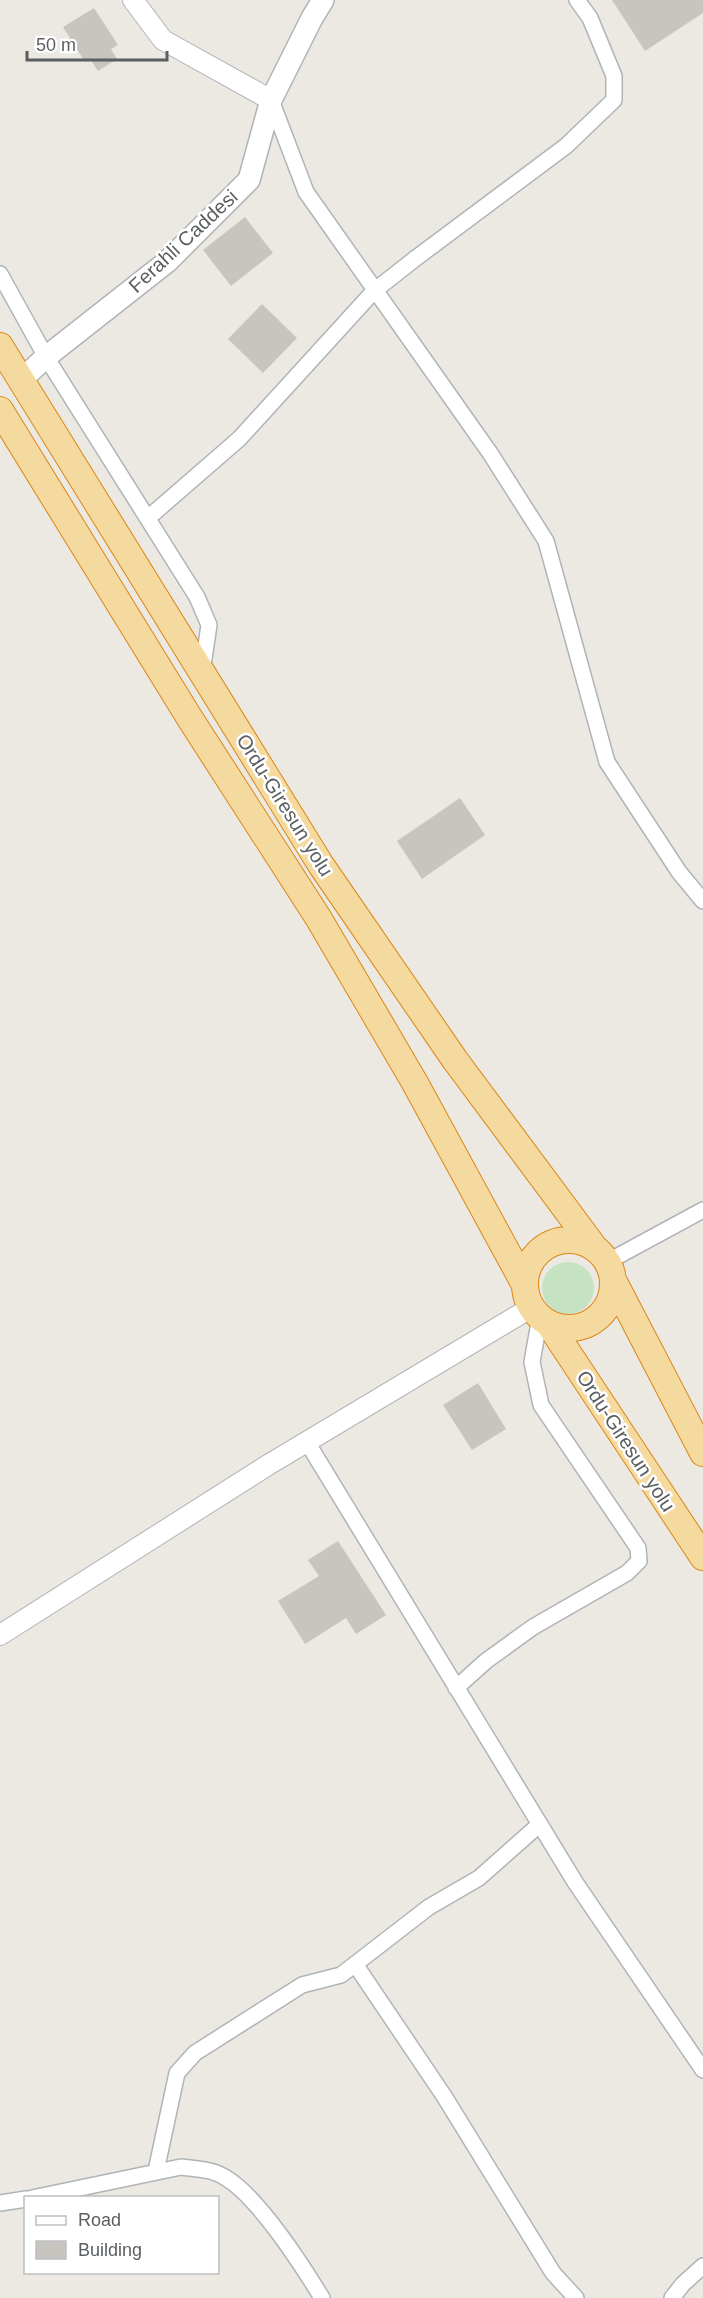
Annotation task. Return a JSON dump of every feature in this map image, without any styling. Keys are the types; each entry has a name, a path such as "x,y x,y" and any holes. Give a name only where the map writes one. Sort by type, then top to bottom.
{"highway":[{"name":"Ordu-Giresun yolu","path":"0,346 321,865 455,1060 605,1263 703,1453"},
{"name":"Ordu-Giresun yolu","path":"0,410 189,717 320,919 415,1083 537,1308 703,1557"},
{"path":"568,1240 581,1242 605,1263 612,1296 606,1310 594,1321 580,1327 564,1328 537,1308 527,1271 533,1259 543,1249 568,1240"}],"main road":[{"name":"Ferahli Caddesi","path":"21,380 46,357 168,261 249,180 272,100 323,0"}],"street":[{"path":"133,0 163,40 272,100 306,192 490,453 546,541 607,762 679,872 703,901"},
{"path":"148,518 239,440 374,291 566,146 614,100 614,75 590,18 577,0"},
{"path":"0,274 46,357 197,597 209,625 202,672"},
{"path":"605,1263 703,1210"},
{"path":"0,1635 307,1442 537,1308"},
{"path":"456,1688 486,1661 533,1627 627,1573 639,1561 639,1548 541,1405 532,1362 537,1308"},
{"path":"307,1442 575,1882 703,2070"},
{"path":"156,2171 177,2073 195,2053 302,1984 341,1975 429,1907 479,1878 540,1824"},
{"path":"355,1964 444,2096 553,2273 576,2298"},
{"path":"41,2196 181,2167 206,2170 226,2177 256,2204 322,2298"},
{"path":"0,2204 24,2199"},
{"path":"672,2298 683,2284 703,2266"}],"green space":[{"path":"563,1262 573,1262 587,1269 594,1288 587,1307 573,1314 563,1314 553,1310 546,1303 542,1293 542,1283 546,1273 553,1266"}],"building":[{"path":"612,0 703,0 703,13 645,51"},
{"path":"94,8 118,45 111,49 117,59 98,71 90,59 85,62 63,27"},
{"path":"245,217 273,253 231,286 203,250"},
{"path":"262,304 297,338 263,373 228,339"},
{"path":"460,798 485,835 422,879 397,841"},
{"path":"478,1383 506,1429 472,1450 443,1405"},
{"path":"338,1541 386,1615 356,1634 346,1618 305,1644 278,1601 319,1576 308,1560"}]}
